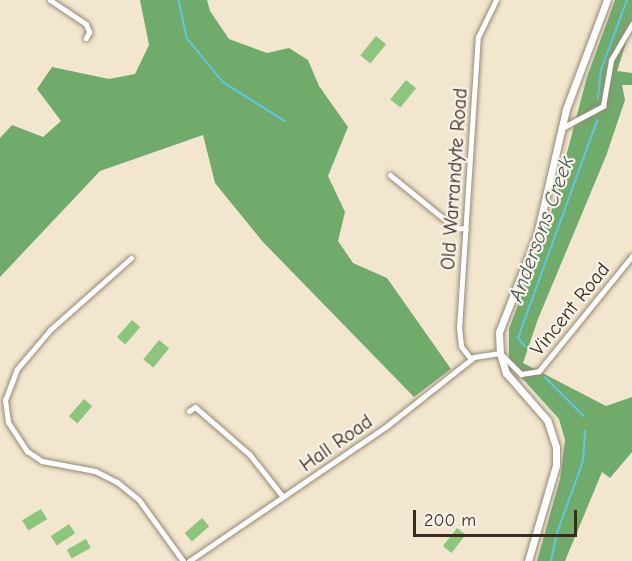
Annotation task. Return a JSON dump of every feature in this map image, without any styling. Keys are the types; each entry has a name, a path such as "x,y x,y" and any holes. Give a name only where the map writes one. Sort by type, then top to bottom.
{"main road":[{"path":"528,561 556,465 556,447 547,420 506,373 500,353 499,332 543,219 562,128 607,0"}],"street":[{"path":"50,0 86,24 89,32 86,38"},
{"name":"Old Warrandyte Road","path":"471,359 461,346 459,334 478,37 496,0"},
{"path":"562,128 603,106 611,60 632,24"},
{"path":"391,180 454,227 466,229"},
{"name":"Vincent Road","path":"500,353 521,374 531,376 539,371 632,256"},
{"path":"131,258 32,349 17,369 3,399 9,422 27,451 42,461 95,471 117,482 139,500 183,561"},
{"name":"Hall Road","path":"189,561 388,425 471,359 500,353"},
{"path":"189,411 196,404 250,455 283,497"}],"green space":[{"path":"140,0 207,0 210,11 229,39 267,53 289,48 308,60 319,86 348,127 328,176 345,212 338,241 353,263 387,278 451,369 414,397 263,242 215,183 203,135 100,171 0,277 0,138 12,125 43,137 61,121 37,89 52,67 109,79 135,74 149,45"},
{"path":"615,0 632,0 632,24 617,71 632,73 632,85 622,85 625,100 606,156 538,319 523,363 606,406 632,397 632,452 610,478 602,472 565,561 537,561 560,479 565,440 559,419 522,378 509,357 509,329 549,221 587,77"},
{"path":"376,36 386,44 370,64 360,55"},
{"path":"406,80 416,88 400,108 390,99"},
{"path":"132,320 140,327 125,345 117,337"},
{"path":"159,340 169,348 153,368 143,359"},
{"path":"84,399 92,406 77,424 69,416"},
{"path":"41,509 47,519 28,531 22,520"},
{"path":"202,518 209,526 192,541 185,533"},
{"path":"69,524 75,533 57,545 51,536"},
{"path":"457,528 466,535 452,553 443,546"},
{"path":"86,539 91,548 72,558 67,550"}],"waterway":[{"path":"179,0 187,38 223,82 285,121"},
{"name":"Andersons Creek","path":"598,99 601,70 627,0"},
{"name":"Andersons Creek","path":"525,347 518,338 597,121"},
{"name":"Andersons Creek","path":"545,377 584,416"},
{"name":"Andersons Creek","path":"551,561 557,533 583,461 585,431"}]}
